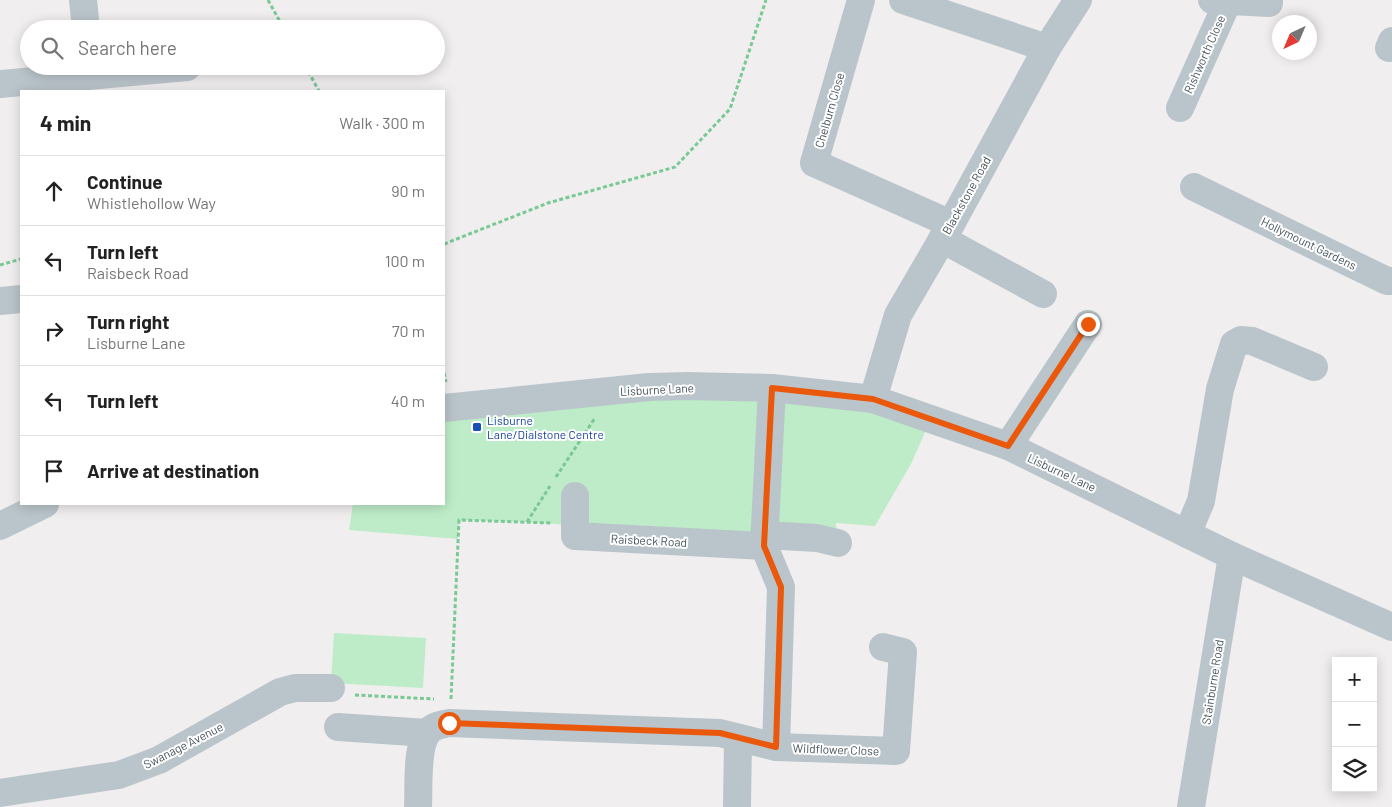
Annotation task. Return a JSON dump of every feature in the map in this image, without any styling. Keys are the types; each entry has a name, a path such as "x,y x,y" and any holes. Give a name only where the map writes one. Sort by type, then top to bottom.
{"street":[{"path":"83,0 85,20"},
{"name":"Chelburn Close","path":"861,0 814,164 946,231"},
{"path":"903,0 1047,48"},
{"name":"Blackstone Road","path":"873,399 898,314 1047,48 1078,0"},
{"name":"Rishworth Close","path":"1212,0 1269,2 1269,0"},
{"name":"Rishworth Close","path":"1180,108 1228,1"},
{"path":"0,84 63,75"},
{"name":"Hollymount Gardens","path":"1194,187 1223,210 1387,281 1392,281"},
{"path":"946,231 1043,294"},
{"path":"0,301 20,299"},
{"path":"1008,446 1088,324"},
{"path":"1187,534 1201,501 1220,389 1234,344 1241,340 1252,341 1314,367"},
{"name":"Lisburne Lane","path":"445,408 687,386 772,388 873,399 1008,446 1232,556 1392,627"},
{"path":"338,727 442,719 720,733 776,747 781,587 764,540 772,388"},
{"path":"574,525 575,496"},
{"path":"2,527 43,505"},
{"name":"Raisbeck Road","path":"574,525 575,536 764,540"},
{"path":"764,540 817,538 838,543"},
{"name":"Stainburne Road","path":"1191,807 1232,556"},
{"name":"Wildflower Close","path":"776,747 896,751 903,652 883,647"},
{"name":"Swanage Avenue","path":"0,793 119,775 158,760 280,692 295,688 331,688"},
{"path":"418,807 422,743 442,719"},
{"path":"737,807 738,738"}],"path":[{"path":"268,0 279,20"},
{"path":"445,244 548,202 675,168 730,109 766,0"},
{"path":"310,75 318,90"},
{"path":"0,265 20,259"},
{"path":"527,522 598,413 596,393"},
{"path":"331,688 442,719 459,520 574,525"}],"green space":[{"path":"649,387 931,419 911,464 875,526 836,523 838,543 527,522 459,520 458,539 349,530 353,505 445,505 445,408"},
{"path":"334,633 426,638 423,688 331,683"}],"place":[{"name":"Lisburne Lane/Dialstone Centre","path":"477,427"}],"route":[{"path":"449,723 720,733 776,747 781,587 764,546 772,388 873,399 1008,446 1088,324"}]}
